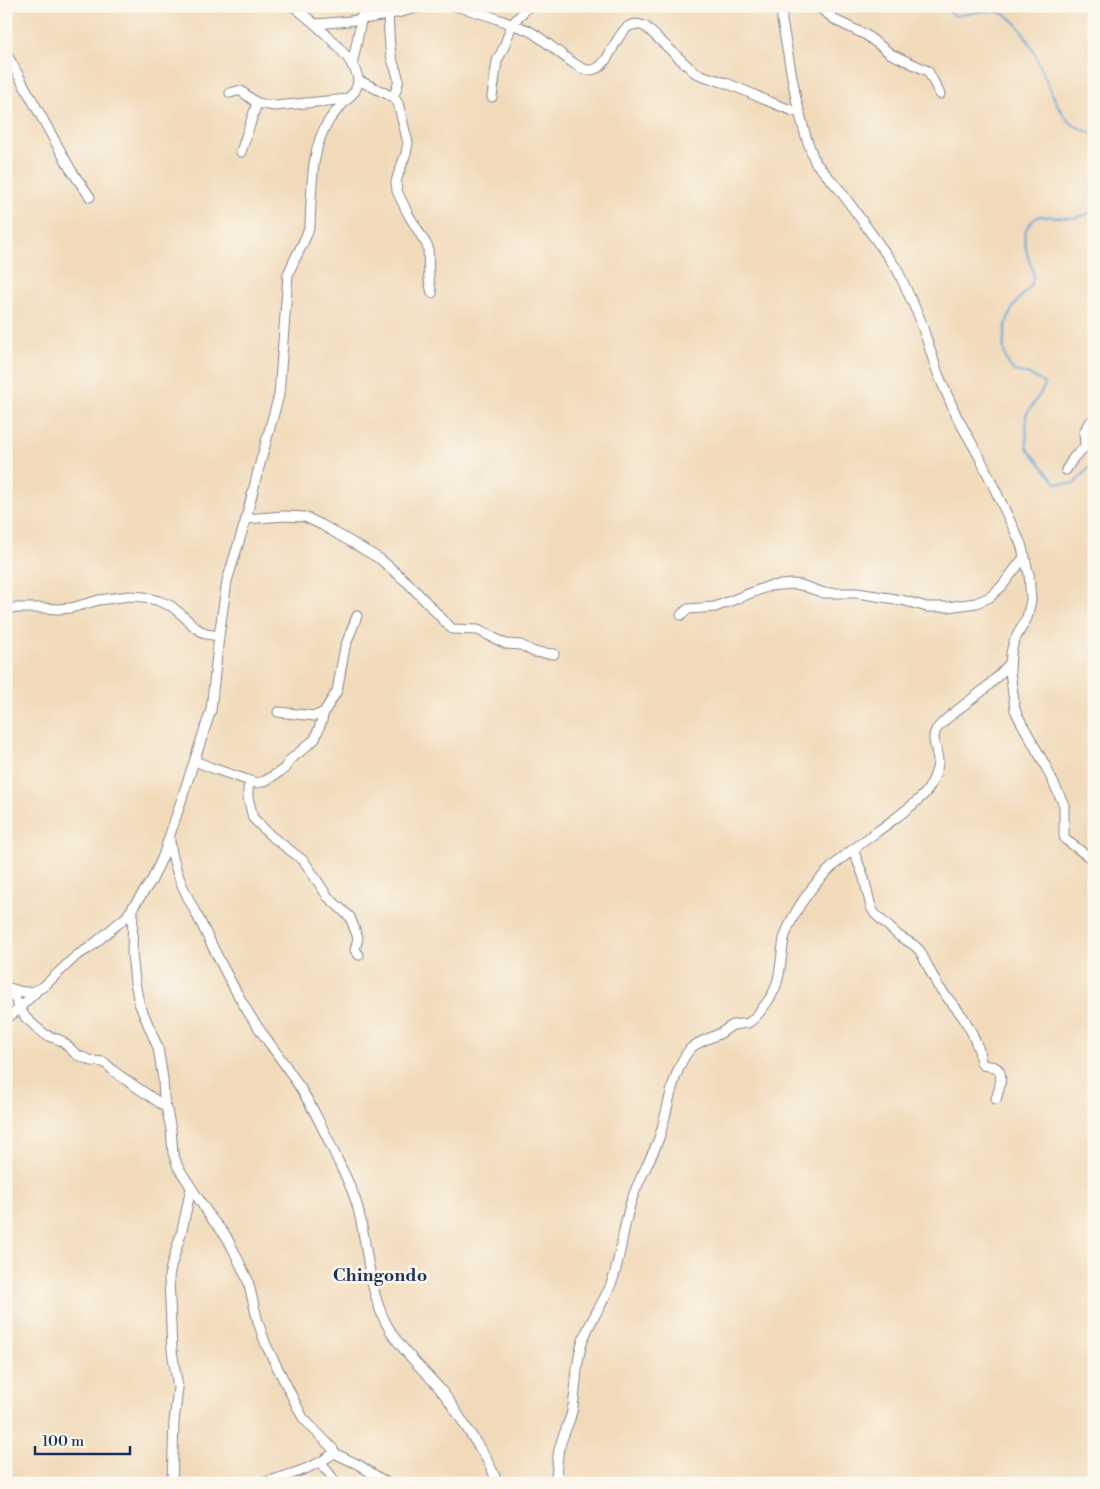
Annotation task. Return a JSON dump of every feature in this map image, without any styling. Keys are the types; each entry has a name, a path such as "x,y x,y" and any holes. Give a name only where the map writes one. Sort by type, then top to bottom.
{"street":[{"path":"6,987 23,992 43,987 76,956 89,948 126,917 133,908 152,880 163,856 211,710 227,581 246,519 279,395 288,275 308,234 315,157 329,120 355,90 358,80 352,66 335,44 316,24 293,6"},
{"path":"352,66 364,6"},
{"path":"316,24 388,15 425,6"},
{"path":"455,6 483,13 530,31 570,61 588,70 594,70 604,62 621,34 627,28 633,24 640,24 646,27 694,72 800,114"},
{"path":"492,97 495,65 512,24 529,6"},
{"path":"786,6 782,15 783,30 800,114 814,162 839,189 897,269 920,319 938,374 957,417 1004,506 1025,556 1029,574 1031,600 1027,618 1014,641 1010,663 1015,710 1064,805 1064,836 1066,840 1089,857 1094,864"},
{"path":"817,6 838,21 873,40 891,54 928,71 940,94"},
{"path":"388,15 391,52 399,76 398,88 394,97"},
{"path":"6,53 71,170 90,197"},
{"path":"358,80 394,97 398,103 408,143 396,182 397,191 408,214 428,247 429,280 432,293"},
{"path":"230,93 241,91 257,103 275,106 348,99"},
{"path":"241,152 257,103"},
{"path":"1066,470 1083,449 1085,445 1084,433 1094,418"},
{"path":"246,519 284,516 304,518 322,525 380,559 408,583 452,629 483,631 492,638 506,644 521,645 534,652 554,654"},
{"path":"681,615 688,609 715,607 769,586 792,584 824,593 857,593 902,600 927,607 948,607 976,603 990,597 1002,586 1025,556"},
{"path":"6,608 59,609 71,608 99,600 129,596 144,597 171,606 196,628 206,634 219,636"},
{"path":"195,761 256,783 266,781 284,769 290,760 315,739 324,712 337,691 345,646 357,616"},
{"path":"556,1483 560,1445 567,1430 572,1411 581,1346 586,1330 604,1300 613,1279 625,1222 632,1200 659,1139 673,1086 689,1050 696,1044 719,1034 730,1026 748,1023 768,1001 774,993 781,970 785,937 796,911 815,884 853,850 910,807 927,791 934,778 938,764 935,732 947,719 985,689 1010,663"},
{"path":"278,712 315,716 324,712"},
{"path":"250,782 248,797 253,818 270,835 304,861 328,897 350,917 358,938 355,950 359,956"},
{"path":"170,837 174,863 182,888 223,968 260,1030 296,1080 321,1125 351,1188 361,1221 375,1294 383,1317 407,1354 452,1404 491,1466 497,1483"},
{"path":"853,850 864,878 871,907 875,914 898,936 920,950 938,986 963,1017 972,1033 980,1062 983,1065 995,1067 999,1070 1001,1082 996,1100"},
{"path":"133,908 132,954 135,982 139,1003 158,1048 173,1153 178,1167 211,1218 226,1236 235,1253 248,1281 266,1345 303,1418 333,1448 334,1453 359,1465 387,1483"},
{"path":"6,987 25,1017 46,1035 62,1041 77,1055 85,1059 104,1062 116,1073 167,1108"},
{"path":"6,1018 37,990"},
{"path":"172,1483 174,1422 178,1388 172,1350 169,1277 191,1188"},
{"path":"263,1483 305,1470 334,1453"},
{"path":"321,1462 336,1483"}],"waterway":[{"path":"943,6 955,16 989,11 1007,15 1018,26 1028,41 1061,111 1072,124 1094,134"},
{"path":"1094,212 1075,218 1039,216 1028,226 1024,237 1033,272 1032,282 1013,308 1004,336 1005,355 1008,364 1014,371 1031,375 1045,385 1026,415 1027,448 1056,483 1074,484 1094,462"}],"district":[{"name":"Chingondo","path":"380,1275"}]}
